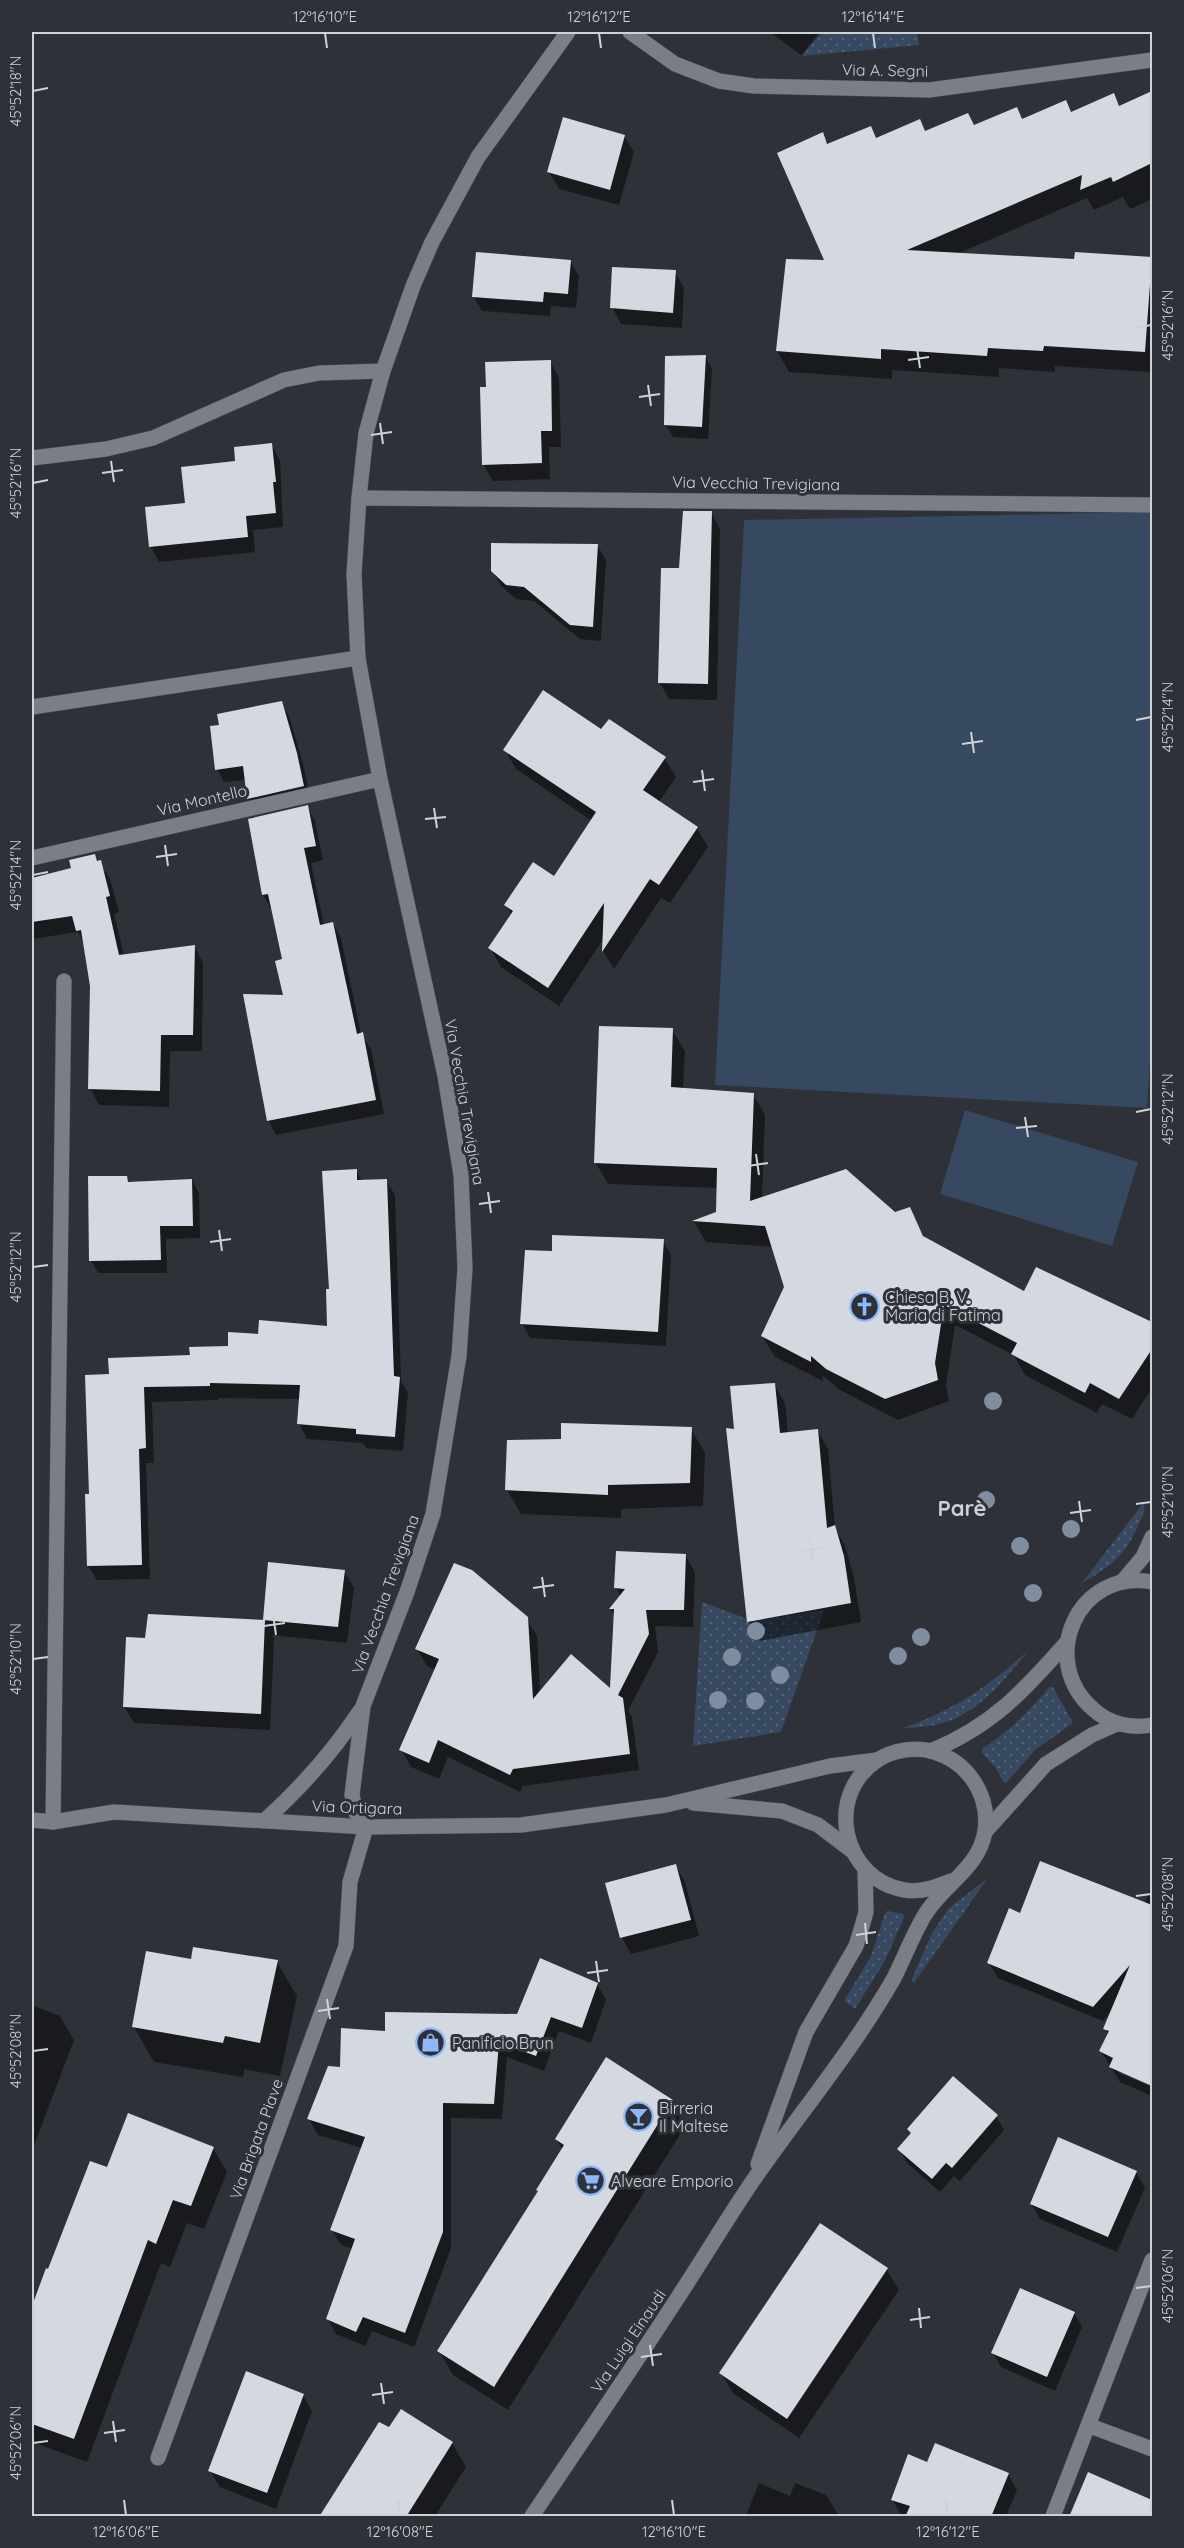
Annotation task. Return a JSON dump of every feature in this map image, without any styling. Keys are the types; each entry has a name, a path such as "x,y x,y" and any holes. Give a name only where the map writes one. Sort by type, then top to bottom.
{"street":[{"name":"Via Vecchia Trevigiana","path":"264,1821 295,1794 323,1762 363,1706 407,1592 433,1514 459,1356 465,1268 461,1175 445,1076 380,779 358,658 354,574 358,498 366,433 383,371 409,297 432,242 478,157 568,32"},
{"name":"Via A. Segni","path":"630,32 675,64 719,81 754,86 929,90 1152,60"},
{"path":"32,458 106,449 153,438 284,380 319,373 383,371"},
{"name":"Via Vecchia Trevigiana","path":"358,498 1152,505"},
{"path":"32,707 358,658"},
{"name":"Via Montello","path":"32,858 380,779"},
{"path":"53,1822 64,981"},
{"name":"Via Luigi Einaudi","path":"1122,1582 1143,1557 1152,1537"},
{"name":"Via Luigi Einaudi","path":"1152,1582 1122,1582 1102,1590 1085,1604 1073,1622 1066,1642 1066,1663 1071,1683 1090,1708 1118,1724 1152,1725"},
{"name":"Via Luigi Einaudi","path":"932,1751 960,1739 1005,1709 1066,1642"},
{"name":"Via Vecchia Trevigiana","path":"363,1706 352,1795 356,1813 366,1827"},
{"name":"Via Luigi Einaudi","path":"985,1832 1046,1764 1092,1735 1118,1724"},
{"name":"Via Luigi Einaudi","path":"532,2517 751,2183 863,2028 894,1977 924,1916 951,1881 967,1868 979,1851 985,1832 986,1810 980,1790 968,1772 951,1759 932,1751 912,1749 894,1752 877,1760 862,1773 851,1790 845,1810 845,1830 851,1850 865,1869 884,1884 906,1890 930,1889 951,1881"},
{"name":"Via Ortigara","path":"32,1820 53,1822 114,1812 366,1827 521,1825 681,1801 830,1766 877,1760"},
{"name":"Via Ortigara","path":"681,1801 782,1811 818,1825 851,1850"},
{"name":"Via Brigata Piave","path":"158,2458 346,1946 350,1882 366,1827"},
{"name":"Via Luigi Einaudi","path":"751,2183 806,2032 856,1946 866,1912 865,1869"},
{"path":"1053,2517 1090,2426 1152,2260"},
{"path":"1090,2426 1152,2449"}],"shaded area":[{"path":"822,32 917,32 919,45 802,56"},
{"path":"1152,512 1152,1033 1147,1108 715,1085 744,520"},
{"path":"965,1110 1138,1162 1112,1246 940,1194"},
{"path":"1144,1502 1141,1519 1123,1552 1110,1565 1082,1583"},
{"path":"702,1602 747,1619 747,1622 824,1610 781,1732 693,1746"},
{"path":"1029,1650 990,1694 966,1713 939,1724 901,1729 938,1714 969,1696 999,1676"},
{"path":"1049,1687 1053,1687 1073,1723 1035,1750 1004,1783 995,1767 982,1753 982,1749 1018,1721"},
{"path":"988,1878 914,1983 911,1981 932,1933 949,1908"},
{"path":"887,1911 903,1914 904,1917 885,1961 855,2009 844,2001 871,1956"}],"building":[{"path":"1152,91 1152,163 1113,182 1111,177 1080,190 1082,175 907,250 1074,259 1075,252 1152,257 1145,352 1044,346 1043,351 988,348 987,356 881,349 881,359 776,351 786,259 824,260 777,153 823,132 827,144 871,126 876,138 920,119 925,131 968,113 974,125 1017,107 1022,119 1066,100 1071,112 1114,93 1119,106"},
{"path":"563,117 625,135 610,190 547,172"},
{"path":"476,252 571,260 568,294 544,292 543,302 472,297"},
{"path":"612,267 676,270 673,313 610,308"},
{"path":"706,355 702,427 664,425 665,356"},
{"path":"551,360 552,431 541,431 542,463 482,465 480,387 486,387 485,362"},
{"path":"272,443 276,513 246,516 248,537 149,547 145,507 185,503 181,467 235,461 234,447"},
{"path":"683,511 712,511 708,684 658,683 661,568 679,568"},
{"path":"491,543 598,544 593,627 570,625 524,587 506,585 491,571"},
{"path":"543,690 601,729 609,719 666,757 643,790 698,827 659,885 650,879 602,952 604,903 548,988 488,948 513,911 504,905 533,862 554,876 596,812 503,750"},
{"path":"282,701 304,786 247,799 243,766 215,770 210,726 219,725 217,714"},
{"path":"308,805 316,846 304,848 320,925 333,922 357,1034 363,1032 376,1100 267,1121 243,994 283,995 275,961 282,959 268,894 262,895 248,819"},
{"path":"95,854 97,861 101,860 110,896 106,897 119,955 195,945 193,1035 161,1035 160,1091 88,1089 90,986 81,930 76,931 72,916 32,922 32,878 71,868 69,860"},
{"path":"599,1026 673,1028 671,1087 754,1093 750,1201 846,1169 895,1212 910,1207 923,1236 1024,1291 1036,1267 1152,1322 1152,1349 1119,1399 1090,1383 1085,1393 1011,1354 1017,1343 944,1305 935,1363 938,1380 885,1399 826,1369 811,1356 811,1362 761,1336 784,1287 765,1226 692,1221 716,1212 717,1168 594,1163"},
{"path":"357,1169 357,1180 387,1179 394,1376 400,1377 395,1437 356,1434 356,1429 297,1424 300,1385 210,1383 210,1386 144,1387 146,1448 139,1449 142,1565 87,1566 85,1494 89,1494 85,1375 109,1374 108,1358 190,1355 189,1347 228,1346 228,1332 258,1334 259,1320 327,1326 326,1289 329,1289 322,1171"},
{"path":"88,1176 127,1176 128,1182 192,1179 193,1226 160,1226 161,1260 89,1261"},
{"path":"552,1235 664,1239 658,1332 520,1324 525,1250 552,1251"},
{"path":"775,1383 780,1433 818,1429 827,1528 835,1525 844,1556 851,1603 747,1622 726,1428 734,1429 730,1386"},
{"path":"561,1423 692,1427 690,1483 608,1485 608,1495 505,1490 507,1440 561,1439"},
{"path":"616,1551 686,1554 684,1610 646,1610 649,1634 618,1695 623,1698 630,1754 513,1769 510,1775 438,1740 429,1763 399,1750 439,1659 415,1649 454,1563 472,1570 528,1617 533,1699 571,1654 610,1688 614,1609 609,1609 625,1589 614,1588"},
{"path":"268,1562 345,1570 338,1627 263,1620"},
{"path":"148,1614 265,1620 261,1714 123,1707 126,1637 145,1638"},
{"path":"1040,1861 1152,1905 1152,2086 1109,2067 1113,2058 1099,2051 1109,2031 1103,2029 1130,1965 1093,2007 987,1963 1009,1908 1020,1913"},
{"path":"676,1864 691,1920 620,1938 605,1883"},
{"path":"193,1947 278,1960 260,2043 225,2036 223,2043 132,2027 146,1951 191,1959"},
{"path":"540,1958 598,1983 582,2028 551,2017 536,2056 499,2042 494,2104 443,2103 443,2232 405,2333 363,2317 356,2332 326,2319 355,2239 330,2230 365,2137 307,2119 328,2066 340,2067 341,2028 385,2031 385,2012 517,2014"},
{"path":"606,2057 673,2100 494,2387 437,2351 538,2191 536,2190 564,2145 555,2139"},
{"path":"953,2076 998,2115 952,2168 946,2163 932,2179 897,2149 911,2133 907,2129"},
{"path":"128,2113 214,2147 191,2206 173,2200 156,2244 148,2240 74,2439 32,2424 32,2306 90,2161 107,2167"},
{"path":"1058,2137 1137,2171 1108,2237 1030,2204"},
{"path":"820,2223 888,2268 787,2419 719,2373"},
{"path":"1020,2288 1075,2312 1047,2377 991,2353"},
{"path":"246,2371 304,2394 267,2493 208,2471"},
{"path":"401,2409 453,2442 406,2517 319,2517 379,2422 389,2427"},
{"path":"935,2443 1009,2473 991,2517 905,2517 910,2506 891,2500 908,2454 927,2462"},
{"path":"1088,2472 1152,2500 1152,2517 1069,2517"}],"place":[{"name":"Chiesa B. V. Maria di Fatima","path":"864,1306"},
{"name":"Panificio Brun","path":"431,2043"},
{"name":"Birreria Il Maltese","path":"638,2117"},
{"name":"Alveare Emporio","path":"590,2181"}],"district":[{"name":"Parè","path":"962,1508"}]}
